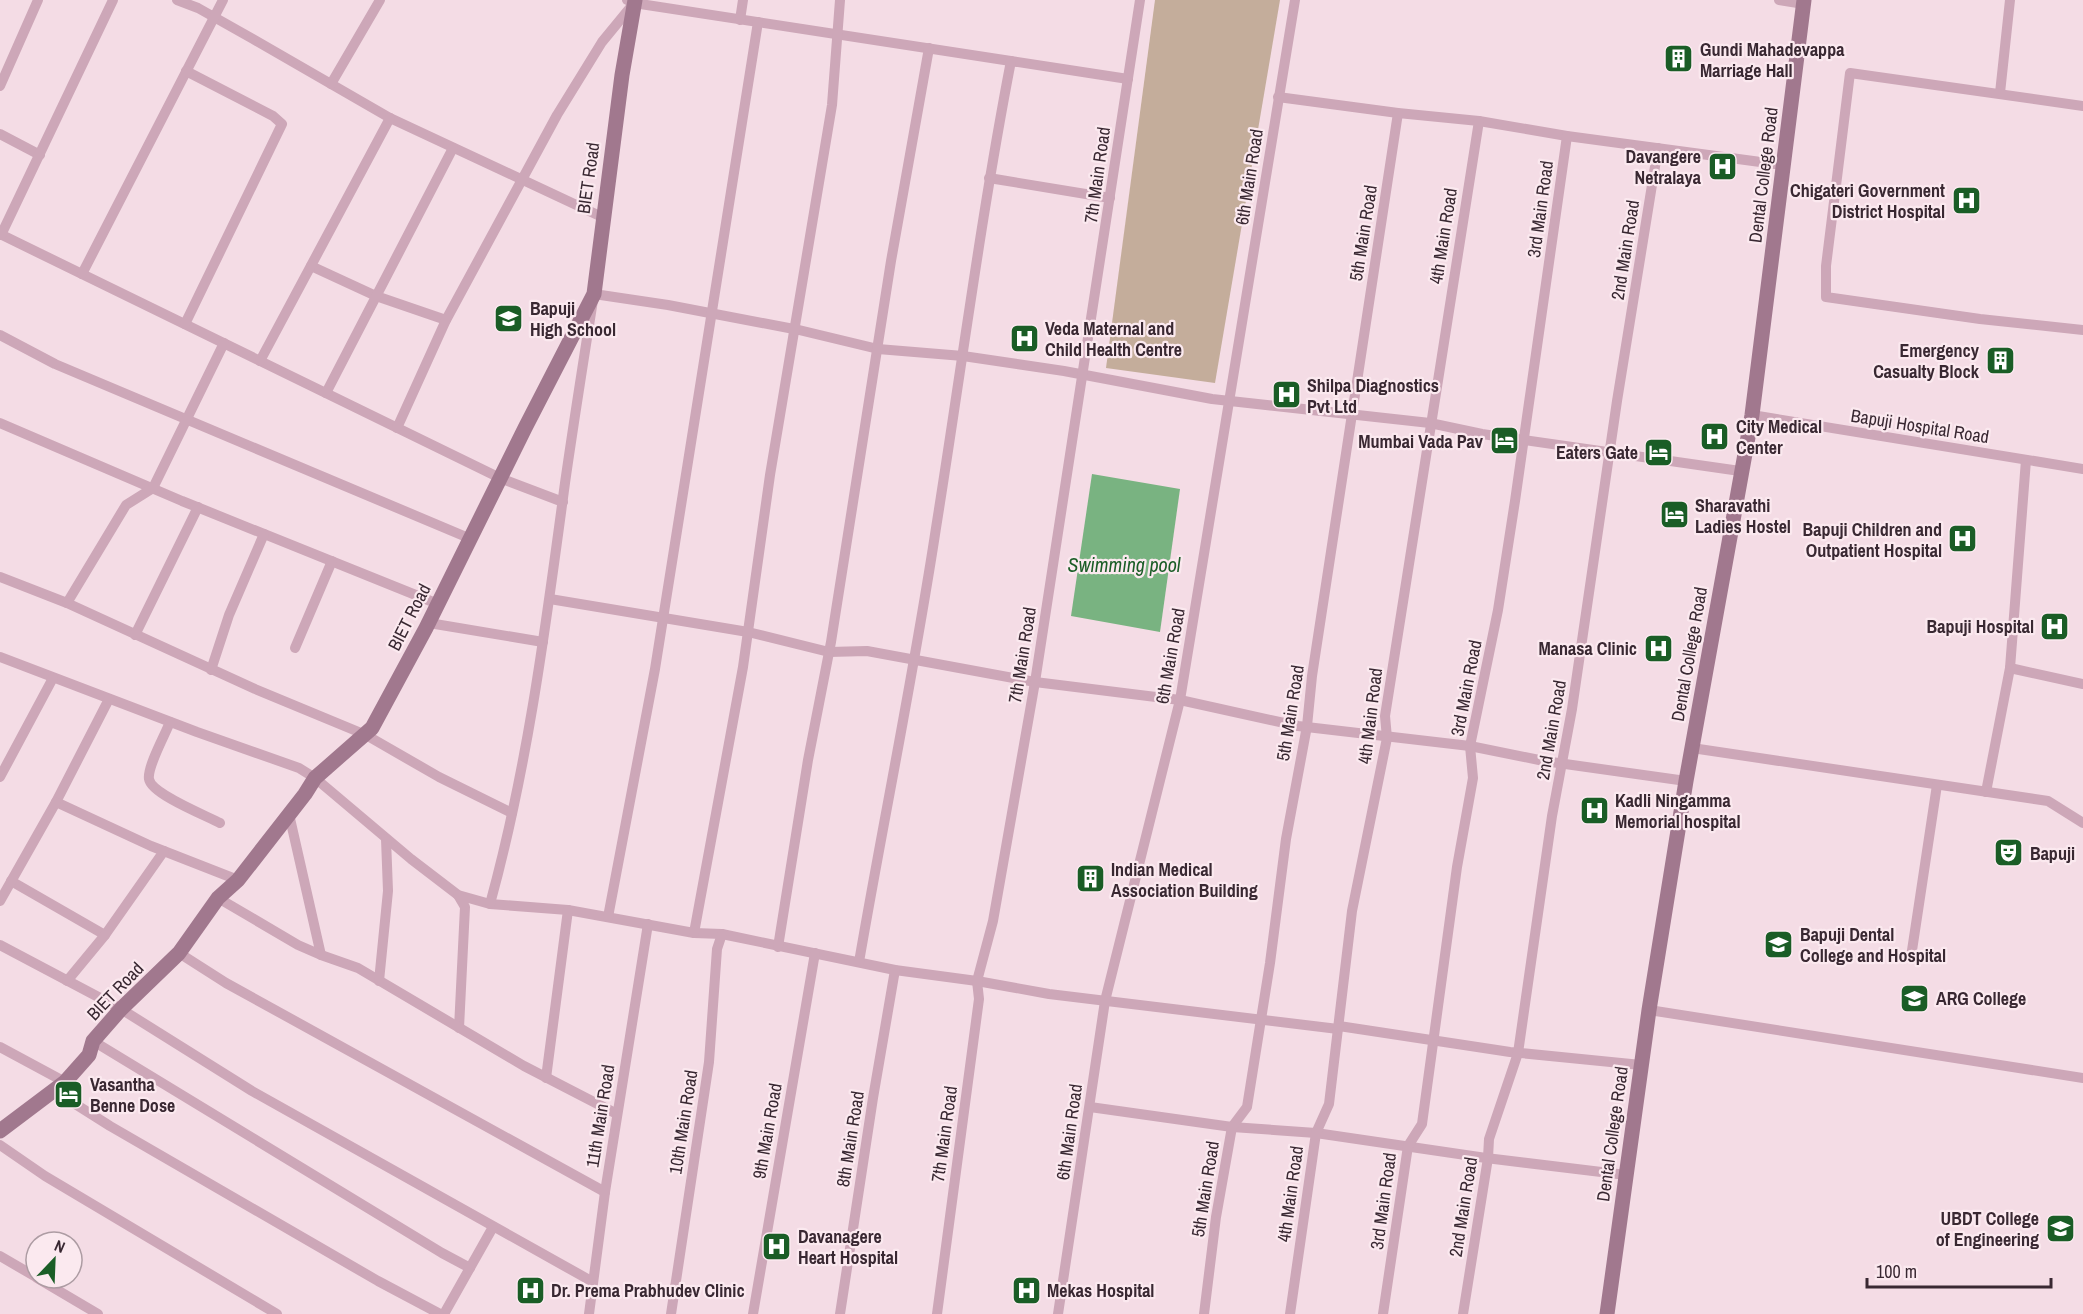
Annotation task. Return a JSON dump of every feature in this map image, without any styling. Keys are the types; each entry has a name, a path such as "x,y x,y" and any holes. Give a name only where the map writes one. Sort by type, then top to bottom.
{"street":[{"path":"0,86 38,0"},
{"path":"113,0 1,234 500,478 562,502"},
{"path":"177,0 213,17 390,118 603,218"},
{"path":"82,274 223,0"},
{"path":"331,84 380,0"},
{"path":"740,20 742,0"},
{"path":"694,933 726,766 832,105 840,0"},
{"name":"7th Main Road","path":"937,1314 979,999 977,981 993,921 1035,682 1140,0"},
{"name":"6th Main Road","path":"1059,1314 1105,1001 1180,700 1295,0"},
{"path":"1779,0 1804,2"},
{"path":"2000,93 2010,0"},
{"path":"398,428 446,320 557,115 596,51 632,1 740,20 1128,79"},
{"name":"BIET Road","path":"0,1131 59,1086 89,1054 93,1041 121,1009 179,953 218,897 238,880 315,778 372,728 429,623 594,294 632,1"},
{"name":"Dental College Road","path":"1607,1314 1649,1010 1686,781 1752,414 1804,2"},
{"path":"608,917 663,619 758,22"},
{"path":"778,947 808,760 829,652 893,250 929,48"},
{"path":"858,962 914,660 989,178 1011,61"},
{"path":"185,324 282,124 273,116 186,71"},
{"path":"2083,106 1850,73 1826,266 1826,297 1980,319 2083,330"},
{"path":"1278,97 1479,121 1567,136 1783,165"},
{"name":"5th Main Road","path":"1204,1314 1216,1217 1232,1127 1247,1107 1286,839 1307,726 1312,676 1398,113"},
{"path":"260,361 390,118"},
{"name":"4th Main Road","path":"1290,1314 1316,1133 1329,1104 1352,911 1387,738 1385,716 1479,121"},
{"path":"0,134 40,155"},
{"name":"3rd Main Road","path":"1383,1314 1408,1146 1422,1124 1457,867 1473,778 1470,746 1498,610 1567,136"},
{"path":"326,393 453,148"},
{"name":"2nd Main Road","path":"1463,1314 1488,1158 1489,1139 1518,1053 1552,816 1572,709 1658,148"},
{"path":"989,178 1110,198"},
{"path":"311,266 376,296 446,320"},
{"path":"490,904 506,845 543,642 594,294 795,329 878,349 963,356 1229,400 1430,423 1482,434 1740,471"},
{"path":"0,335 55,364 471,539"},
{"path":"67,603 126,505 153,488 224,343"},
{"name":"Bapuji Hospital Road","path":"1752,414 2083,469"},
{"path":"0,423 198,507 438,604"},
{"path":"1986,792 2010,668 2026,460"},
{"path":"135,635 198,507"},
{"path":"211,670 229,615 264,534"},
{"path":"295,648 333,561"},
{"path":"0,578 67,603 211,670 366,735 439,777 512,813"},
{"path":"550,599 748,632 829,652 867,651 1035,682 1180,700 1298,726 1470,746 1562,764 1686,781"},
{"path":"429,623 543,642"},
{"path":"0,657 299,768 315,778 386,839 458,895 465,907 459,1028"},
{"path":"2010,668 2083,684"},
{"path":"0,777 53,678"},
{"path":"0,901 56,802 109,699"},
{"path":"170,722 150,769 148,779 151,786 169,798 220,823"},
{"path":"1692,748 2048,801 2083,823"},
{"path":"1911,957 1936,785"},
{"path":"56,802 165,851 238,880"},
{"path":"289,814 321,955"},
{"path":"379,981 388,891 386,839"},
{"path":"68,981 105,935 165,851"},
{"path":"11,881 105,935"},
{"path":"458,895 490,904 568,910 694,933 722,934 895,970 1105,1001 1338,1029 1339,1026 1433,1042 1518,1053 1641,1065"},
{"path":"218,897 298,945 358,968 459,1028 617,1114"},
{"path":"546,1077 568,910"},
{"name":"11th Main Road","path":"589,1314 604,1192 648,924"},
{"name":"10th Main Road","path":"671,1314 709,1062 717,949 722,934"},
{"path":"0,945 121,1009 252,1092 593,1282"},
{"path":"179,953 226,983 604,1192"},
{"name":"9th Main Road","path":"753,1314 815,953"},
{"name":"8th Main Road","path":"840,1314 895,970"},
{"path":"1649,1010 2083,1078"},
{"path":"93,1041 470,1268"},
{"path":"0,1047 59,1086 110,1126 378,1281 442,1314 493,1227"},
{"path":"1090,1107 1232,1127 1316,1133 1488,1158 1626,1174"},
{"path":"0,1145 45,1176 277,1314"},
{"path":"0,1256 24,1271"},
{"path":"56,1290 97,1314"}],"shaded area":[{"path":"1155,0 1280,0 1215,383 1106,368"}],"water":[{"name":"Swimming pool","path":"1092,474 1180,489 1160,632 1071,616"}],"place":[{"name":"Gundi Mahadevappa Marriage Hall","path":"1679,59"},
{"name":"Davangere Netralaya","path":"1722,166"},
{"name":"Chigateri Government District Hospital","path":"1966,200"},
{"name":"Bapuji High School","path":"509,318"},
{"name":"Veda Maternal and Child Health Centre","path":"1024,338"},
{"name":"Emergency Casualty Block","path":"2000,360"},
{"name":"Shilpa Diagnostics Pvt Ltd","path":"1286,395"},
{"name":"City Medical Center","path":"1715,436"},
{"name":"Mumbai Vada Pav","path":"1504,441"},
{"name":"Eaters Gate","path":"1659,452"},
{"name":"Sharavathi Ladies Hostel","path":"1674,515"},
{"name":"Bapuji Children and Outpatient Hospital","path":"1963,539"},
{"name":"Bapuji Hospital","path":"2055,626"},
{"name":"Manasa Clinic","path":"1658,648"},
{"name":"Kadli Ningamma Memorial hospital","path":"1594,810"},
{"name":"Bapuji","path":"2009,853"},
{"name":"Indian Medical Association Building","path":"1090,879"},
{"name":"Bapuji Dental College and Hospital","path":"1779,944"},
{"name":"ARG College","path":"1915,998"},
{"name":"Vasantha Benne Dose","path":"69,1094"},
{"name":"UBDT College of Engineering","path":"2060,1228"},
{"name":"Davanagere Heart Hospital","path":"777,1246"},
{"name":"Dr. Prema Prabhudev Clinic","path":"530,1290"},
{"name":"Mekas Hospital","path":"1026,1290"}]}
